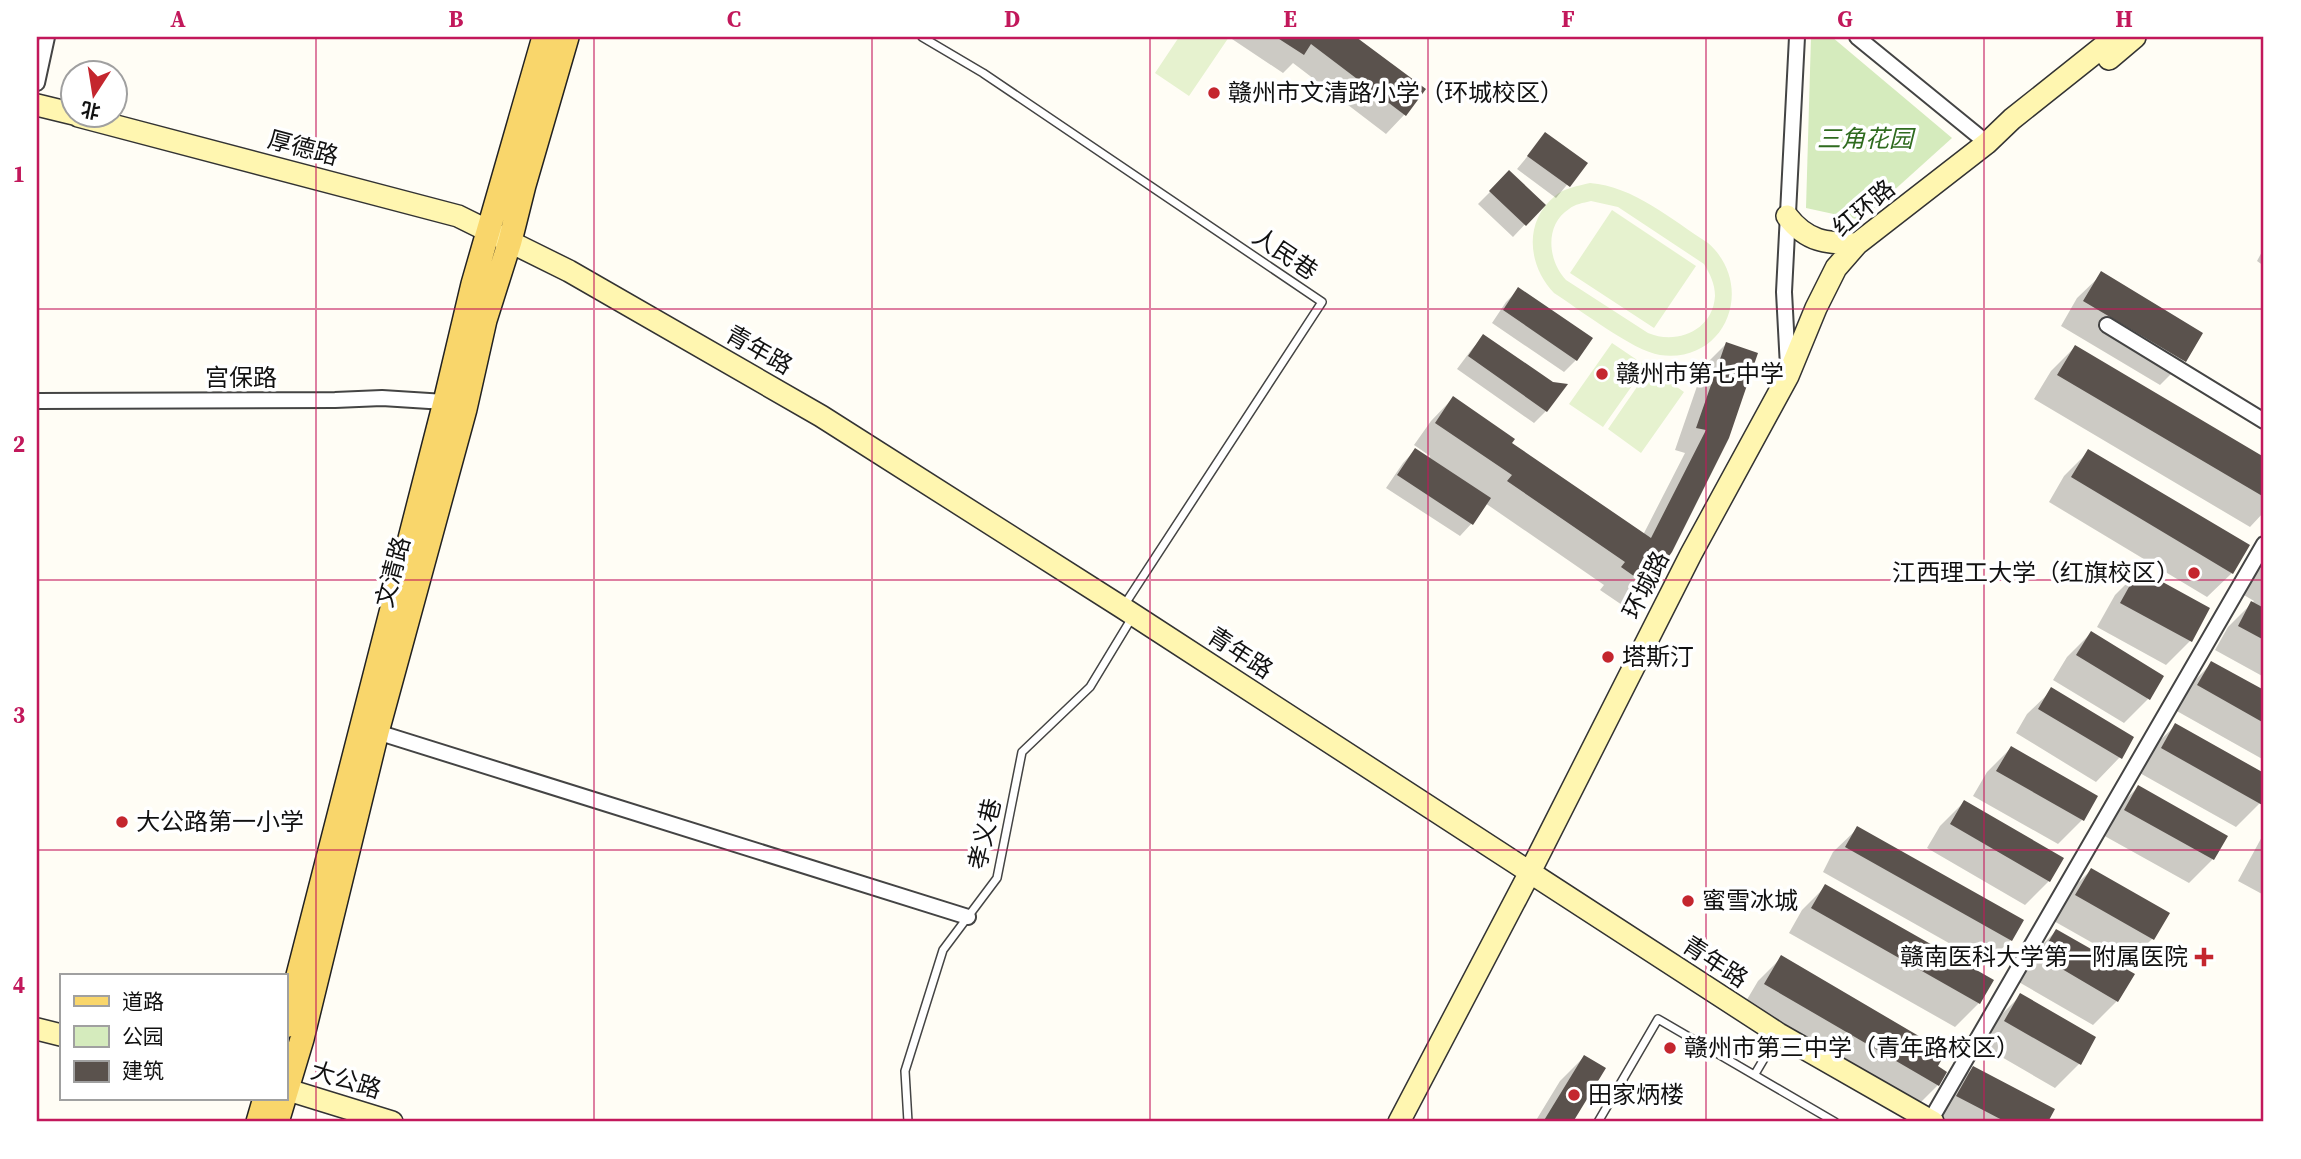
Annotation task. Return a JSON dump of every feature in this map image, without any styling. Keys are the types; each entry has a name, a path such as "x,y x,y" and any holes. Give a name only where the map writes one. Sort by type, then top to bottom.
{"main road":[{"name":"文清路","path":"287,1018 445,402 472,284 544,37"},
{"name":"文清路","path":"287,1090 377,732 465,409 485,320 567,37"},
{"path":"258,1122 264,1100"},
{"name":"文清路","path":"277,1122 284,1100"}],"street":[{"path":"37,83 47,37"},
{"path":"1788,376 1784,292 1797,37"},
{"path":"1857,37 1987,144"},
{"name":"红环路","path":"1788,376 1836,268 1857,244 1987,144 2011,119 2115,37"},
{"name":"红环路","path":"1987,144 2021,128 2135,37"},
{"name":"厚德路","path":"37,104 60,110"},
{"name":"厚德路","path":"130,129 458,216 510,241"},
{"path":"1787,216 1798,232 1833,243 1857,244"},
{"name":"青年路","path":"510,241 569,271 821,416 1128,611 1779,1034 1932,1121"},
{"path":"2107,325 2264,421"},
{"name":"环城路","path":"1399,1122 1692,554 1788,376"},
{"name":"宫保路","path":"37,401 382,398 445,402"},
{"path":"1932,1121 2264,544"},
{"path":"377,732 968,917"},
{"path":"37,1029 60,1035"},
{"name":"大公路","path":"287,1090 392,1122"}],"lane":[{"name":"人民巷","path":"922,37 983,73 1322,302 1128,611"},
{"name":"孝义巷","path":"908,1122 905,1071 943,950 997,878 1022,752 1090,687 1128,611"},
{"path":"1598,1122 1658,1019 1835,1122"},
{"path":"1755,1074 1779,1034"}],"green space":[{"path":"1179,37 1229,37 1189,96 1155,73"},
{"name":"三角花园","path":"1811,37 1832,37 1952,138 1861,220 1806,208"},
{"path":"1590,183 1606,185 1637,197 1708,243 1722,260 1730,279 1732,299 1727,318 1717,335 1703,347 1683,354 1660,355 1649,352 1591,319 1554,293 1545,282 1534,257 1534,231 1538,218 1559,193","holes":["1591,201 1618,207 1704,264 1714,287 1713,308 1708,318 1691,332 1670,337 1648,333 1566,280 1560,272 1555,263 1551,243 1555,224 1561,216 1574,206"]},
{"path":"1612,210 1696,266 1654,328 1570,273"},
{"path":"1612,343 1646,366 1603,427 1569,404"},
{"path":"1650,368 1684,392 1641,453 1608,429"}],"building":[{"path":"1276,37 1356,37 1426,89 1406,116 1311,44 1304,55"},
{"path":"1545,132 1588,163 1570,187 1527,156"},
{"path":"1509,170 1546,205 1526,226 1489,191"},
{"path":"2101,271 2203,333 2186,362 2083,301"},
{"path":"1518,287 1593,338 1577,361 1503,310"},
{"path":"1483,334 1553,382 1568,384 1547,412 1468,356"},
{"path":"1726,342 1758,353 1729,438 1672,552 1648,586 1621,567 1625,562 1507,481 1512,475 1435,423 1453,396 1515,439 1512,443 1651,538 1706,430 1696,428"},
{"path":"2075,345 2264,457 2264,497 2057,375"},
{"path":"1415,448 1491,498 1473,525 1397,475"},
{"path":"2088,449 2250,545 2233,574 2071,477"},
{"path":"2139,569 2210,608 2192,642 2120,603"},
{"path":"2251,601 2264,608 2264,640 2238,626"},
{"path":"2091,631 2164,676 2150,700 2076,655"},
{"path":"2211,661 2264,690 2264,723 2197,685"},
{"path":"2051,687 2134,737 2122,759 2038,709"},
{"path":"2175,723 2264,773 2264,806 2161,748"},
{"path":"2011,746 2098,796 2084,821 1996,771"},
{"path":"2138,785 2228,836 2214,860 2124,810"},
{"path":"1964,800 2064,858 2050,882 1950,824"},
{"path":"1857,826 2024,920 2012,941 1845,847"},
{"path":"2091,868 2170,913 2154,940 2075,895"},
{"path":"1825,884 1994,980 1980,1004 1811,908"},
{"path":"2056,929 2135,974 2118,1002 2040,956"},
{"path":"1781,955 1946,1052 1938,1066 1947,1072 1939,1086 1764,984"},
{"path":"2020,993 2096,1037 2081,1065 2004,1021"},
{"name":"田家炳楼","path":"1584,1055 1606,1068 1573,1122 1543,1122"},
{"path":"1973,1066 2055,1109 2048,1122 2006,1122 1956,1096"}],"place":[{"name":"赣州市文清路小学（环城校区）","path":"1214,93"},
{"name":"赣州市第七中学","path":"1602,374"},
{"name":"江西理工大学（红旗校区）","path":"2194,573"},
{"name":"塔斯汀","path":"1608,657"},
{"name":"大公路第一小学","path":"122,822"},
{"name":"蜜雪冰城","path":"1688,901"},
{"name":"赣南医科大学第一附属医院","path":"2204,957"},
{"name":"赣州市第三中学（青年路校区）","path":"1670,1048"},
{"name":"田家炳楼","path":"1574,1095"}]}
